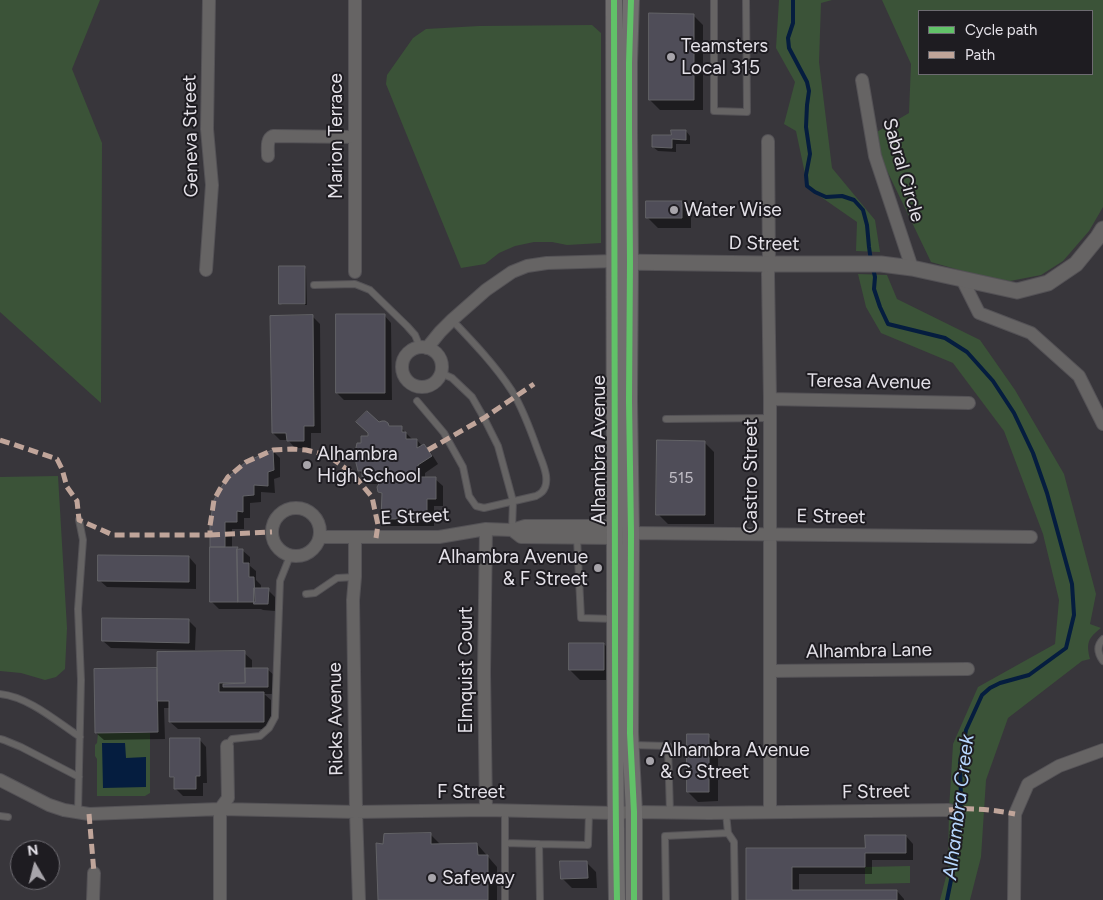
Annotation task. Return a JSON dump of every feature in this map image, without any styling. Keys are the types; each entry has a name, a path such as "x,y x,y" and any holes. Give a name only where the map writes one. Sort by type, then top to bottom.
{"main road":[{"name":"Alhambra Avenue","path":"614,0 629,400 634,900"},
{"name":"Alhambra Avenue","path":"617,900 614,532 628,156 631,0"}],"street":[{"name":"Geneva Street","path":"206,270 212,185 207,129 209,0"},
{"name":"Marion Terrace","path":"355,0 355,278"},
{"name":"Sabral Circle","path":"862,80 875,156 912,268"},
{"path":"268,156 268,140 273,136 355,137"},
{"name":"Castro Street","path":"768,141 770,812"},
{"name":"D Street","path":"623,262 880,264 912,268 1017,291 1048,283 1076,264 1103,229"},
{"path":"424,348 486,290 512,272 527,266 547,264 623,262"},
{"path":"962,280 979,313 1031,333 1079,376 1103,424"},
{"path":"424,348 433,350 441,360 441,373 433,384 421,387 414,386 404,377 402,364 408,353 414,349 424,348"},
{"name":"Teresa Avenue","path":"770,399 969,402"},
{"path":"296,508 303,509 315,516 320,530 320,537 318,544 310,552 298,556 290,556 283,553 274,543 272,536 273,522 284,511 296,508"},
{"name":"E Street","path":"320,537 439,537 486,529 512,530 521,537 577,532 614,532 1031,537"},
{"name":"Elmquist Court","path":"486,529 484,672 486,810"},
{"name":"Ricks Avenue","path":"354,538 355,577 353,600 359,900"},
{"name":"Alhambra Lane","path":"770,671 968,669"},
{"path":"220,900 220,809 228,798 227,746"},
{"path":"1014,900 1015,814 1028,784 1059,766 1103,750"},
{"name":"F Street","path":"0,780 49,805 64,810 89,814 220,809 356,812 486,810 589,813 949,810"},
{"path":"93,900 94,873"}],"lane":[{"path":"714,0 714,111 747,112 746,0"},
{"path":"314,285 355,278 382,300 415,335 424,348"},
{"path":"417,401 444,433 463,467 469,496 476,506 484,508 536,496 543,491 546,483 546,473 529,426 512,392 493,365 452,320"},
{"path":"441,373 452,378 472,398 498,446 513,501 512,530"},
{"path":"666,419 770,418"},
{"path":"78,812 80,680 78,609 83,540 79,520"},
{"path":"577,532 581,618 615,619"},
{"path":"227,746 232,739 260,736 269,728 275,717 280,581 290,556"},
{"path":"306,594 315,593 337,578 355,577"},
{"path":"1103,639 1098,650 1103,661"},
{"path":"0,694 5,694 33,705 80,737"},
{"path":"0,739 21,747 79,777"},
{"path":"631,745 668,746 670,813"},
{"path":"505,811 505,900"},
{"path":"505,843 588,845 589,813"},
{"path":"726,813 728,833 734,842 735,900"},
{"path":"0,816 8,817"},
{"path":"666,900 665,836 728,833"},
{"path":"540,844 540,900"}],"green space":[{"path":"0,0 100,0 72,69 102,143 101,403 0,312"},
{"path":"779,0 832,0 821,3 819,62 832,168 875,220 880,252 856,251 857,222 808,188 796,131 784,124 795,82 776,48"},
{"path":"882,0 1103,0 1103,207 1089,231 1063,261 1041,275 1010,281 977,275 931,262 879,154 875,133 909,113 911,64"},
{"path":"592,25 601,33 601,243 567,245 552,242 534,242 515,246 499,253 485,264 461,268 386,84 387,75 413,38 426,29 479,26"},
{"path":"858,274 887,275 897,299 980,340 1015,390 1064,474 1096,594 1090,624 1101,628 1089,641 1090,659 1082,661 1008,718 986,780 981,857 970,900 940,900 948,869 953,744 978,687 1055,644 1059,600 1043,534 1004,431 953,363 881,333 866,307"},
{"path":"58,476 67,628 65,669 56,677 45,680 21,673 0,671 0,477"},
{"path":"98,733 150,733 150,793 145,796 97,796 95,745"},
{"path":"910,866 910,883 865,884 865,867"}],"water":[{"path":"102,743 125,743 126,758 146,757 146,787 103,788"}],"building":[{"name":"Teamsters Local 315","path":"649,13 694,14 694,100 649,100"},
{"path":"671,130 686,130 686,140 672,139 672,148 652,147 652,135 671,135"},
{"path":"646,201 682,201 682,218 646,218"},
{"path":"279,266 305,266 305,304 279,304"},
{"path":"336,314 385,314 385,393 336,393"},
{"path":"313,315 314,426 304,426 304,441 287,441 286,433 272,433 270,316"},
{"path":"367,411 379,422 385,421 389,426 402,426 402,432 406,432 406,439 417,439 417,448 424,444 432,456 418,465 418,477 436,477 436,499 427,499 427,519 381,519 382,493 378,492 377,487 380,482 384,481 384,477 362,477 362,471 358,471 356,463 355,452 357,443 361,443 361,436 368,436 368,433 356,422"},
{"path":"657,440 705,441 705,515 656,515"},
{"path":"273,450 274,470 268,472 268,486 254,485 254,495 243,496 243,512 237,511 237,522 225,522 225,547 210,547 212,511 214,500 220,489 228,477 246,462"},
{"path":"210,547 238,547 238,602 210,602"},
{"path":"237,549 243,549 243,563 249,563 249,577 254,577 255,602 238,602"},
{"path":"98,555 189,556 189,582 98,581"},
{"path":"254,588 269,588 268,604 254,604"},
{"path":"102,618 189,619 189,643 102,641"},
{"path":"569,643 604,643 604,670 569,670"},
{"path":"245,651 245,683 219,683 219,692 264,692 264,722 169,722 169,701 157,701 157,652"},
{"path":"157,668 158,732 95,733 94,669"},
{"path":"245,668 268,668 268,687 223,687 223,684 245,683"},
{"path":"687,734 709,734 709,792 687,792"},
{"path":"170,738 200,738 200,776 196,776 196,789 174,789 174,777 170,777"},
{"name":"Safeway","path":"431,833 431,844 477,843 478,855 488,855 488,900 378,900 376,843 383,844 384,834"},
{"path":"865,835 906,835 906,853 865,853 865,867 792,867 792,890 897,890 897,900 746,900 746,848 865,848"},
{"path":"560,861 587,861 588,878 561,879"}],"waterway":[{"name":"Alhambra Creek","path":"793,0 793,23 788,38 789,48 807,82 809,91 806,127 810,154 806,175 807,186 826,197 842,196 854,200 863,210 867,225 871,261"},
{"name":"Alhambra Creek","path":"873,268 875,277 874,289 888,324 945,338 967,352 993,381 1014,413 1033,453 1047,493 1072,584 1074,615 1066,648 1029,675 1000,683 990,688 982,695 966,730 960,764 960,820 947,900"}],"marked path":[{"path":"428,450 484,418 534,384"},
{"path":"0,440 57,459 67,487 77,501 79,520 113,535 210,535 214,500 228,477 246,462 273,450 306,450 327,455 352,473 372,497 378,525 376,538"},
{"path":"210,535 272,532"},
{"path":"949,810 982,809 1015,814"},
{"path":"89,814 94,873"}],"cycle path":[{"path":"614,0 617,900"},
{"path":"631,0 629,63 630,733 634,812 634,900"}],"place":[{"name":"Teamsters Local 315","path":"671,57"},
{"name":"Water Wise","path":"674,210"},
{"name":"Alhambra High School","path":"307,465"},
{"name":"Alhambra Avenue & F Street","path":"598,568"},
{"name":"Alhambra Avenue & G Street","path":"650,761"},
{"name":"Safeway","path":"432,878"}]}
